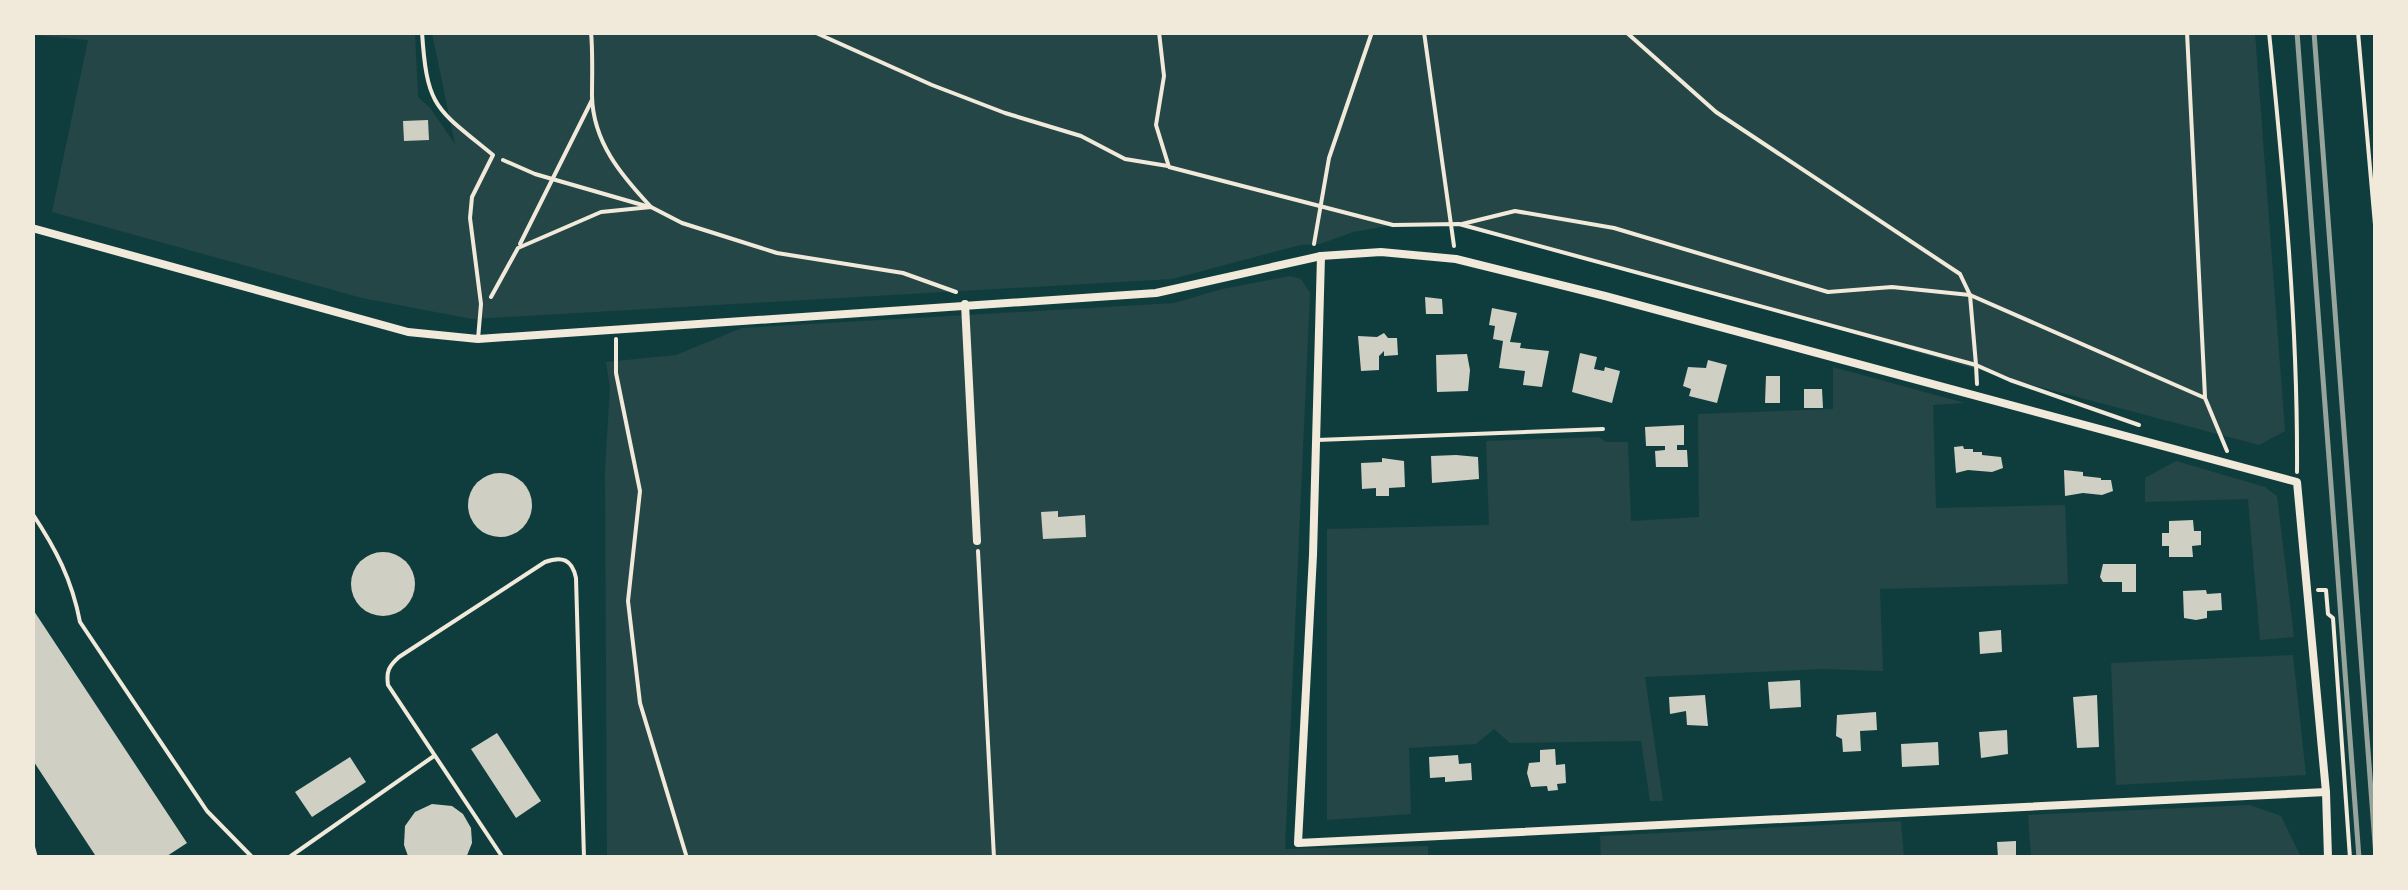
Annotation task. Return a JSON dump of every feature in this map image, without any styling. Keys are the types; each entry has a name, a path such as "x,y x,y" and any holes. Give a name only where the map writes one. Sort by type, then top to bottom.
{"street":[{"path":"32,228 382,326 430,336 478,339 1156,293 1316,258 1380,252 1456,259 2297,482 2326,792 2328,858"},
{"path":"1316,258 1317,440 1298,843 2326,792"},
{"path":"965,304 977,541"}],"lane":[{"path":"422,32 430,94 442,112 493,155 472,197 470,218 480,319 478,339"},
{"path":"1317,440 1603,429"},
{"path":"32,513 62,559 74,589 80,622 207,811 253,858"},
{"path":"502,858 388,685 386,675 390,665 545,562 557,558 568,560 576,578 584,858"},
{"path":"288,858 434,756"},
{"path":"32,843 36,858"}],"path":[{"path":"591,32 596,125 624,179 651,207"},
{"path":"814,32 987,106 1082,136 1125,159 1169,166 1392,225 1460,224 1516,211 1614,228 1828,292 1892,287 1970,295 2205,398"},
{"path":"1159,32 1164,76 1156,125 1169,166"},
{"path":"1316,258 1328,158 1372,32"},
{"path":"1424,32 1456,259"},
{"path":"1626,32 1716,112 1960,274 1970,295 1976,364"},
{"path":"2187,32 2205,398 2232,465"},
{"path":"2269,32 2288,230 2298,395 2297,482"},
{"path":"2358,32 2376,236"},
{"path":"480,319 592,98"},
{"path":"493,155 524,170 651,207 682,222 777,253 902,274 956,293"},
{"path":"518,248 601,212 651,207"},
{"path":"1460,224 1976,364 2010,380 2154,430"},
{"path":"616,329 616,372 640,490 628,601 640,703 688,858"},
{"path":"977,541 994,858"},
{"path":"2308,591 2326,590 2328,614 2332,618 2350,858"}],"shaded area":[{"path":"32,33 415,33 418,97 455,144 432,33 2255,33 2285,431 2259,445 1459,224 1393,225 1353,232 1320,244 1300,245 1172,279 472,319 362,298 52,212 88,40"},
{"path":"1290,276 1301,279 1310,293 1285,849 1428,846 1428,857 607,857 605,471 610,387 606,362 676,355 742,328 1174,303"},
{"path":"1833,367 1965,403 1933,405 1936,508 2065,505 2068,584 1880,589 1883,671 1823,669 1645,677 1663,801 1650,801 1641,741 1510,743 1494,729 1476,744 1409,748 1411,814 1327,820 1327,529 1489,525 1486,441 1599,437 1606,442 1628,442 1631,521 1699,517 1698,414 1833,409"},
{"path":"2176,461 2265,487 2277,496 2294,637 2260,640 2248,499 2145,502 2145,478"},
{"path":"2293,655 2306,775 2116,785 2111,663"},
{"path":"2250,805 2281,816 2301,857 2031,857 2028,815"},
{"path":"1901,821 1904,857 1601,857 1600,836"}],"building":[{"path":"428,120 429,140 404,141 403,121"},
{"path":"1425,297 1442,299 1443,314 1426,314"},
{"path":"1492,308 1517,313 1510,342 1521,343 1520,348 1549,351 1542,387 1523,385 1525,371 1499,368 1503,341 1493,339 1495,326 1489,325"},
{"path":"1384,333 1388,338 1397,338 1398,355 1384,356 1384,351 1379,356 1379,370 1361,371 1358,336 1377,337"},
{"path":"1580,353 1597,357 1594,369 1620,371 1612,403 1572,392"},
{"path":"1467,354 1468,391 1437,392 1436,355"},
{"path":"1708,360 1727,365 1717,403 1689,396 1691,389 1683,386 1688,367 1706,368"},
{"path":"1766,376 1780,376 1780,403 1765,403"},
{"path":"1804,389 1822,389 1823,408 1804,408"},
{"path":"1684,425 1684,445 1677,445 1677,450 1687,450 1688,467 1656,467 1655,451 1665,450 1665,446 1646,446 1645,427"},
{"path":"1963,446 1982,455 2001,457 2003,468 1956,473 1954,447"},
{"path":"1431,456 1478,457 1479,479 1432,483"},
{"path":"1382,458 1404,461 1405,487 1389,488 1389,496 1376,496 1376,488 1362,489 1361,463 1382,462"},
{"path":"2064,470 2111,480 2113,491 2065,496"},
{"path":"500,473 523,482 532,505 523,528 500,537 477,528 468,505 477,482"},
{"path":"1058,511 1058,517 1085,515 1086,537 1043,539 1041,512"},
{"path":"2193,520 2194,531 2201,531 2201,545 2192,546 2193,557 2169,557 2169,546 2162,546 2162,533 2169,533 2169,521"},
{"path":"383,552 406,561 415,584 406,607 383,616 360,607 351,584 360,561"},
{"path":"2103,564 2136,564 2136,592 2122,592 2122,582 2103,582"},
{"path":"2206,590 2207,594 2221,593 2222,610 2207,611 2207,618 2184,618 2183,591"},
{"path":"32,608 187,843 164,858 97,858 32,759"},
{"path":"2001,630 2002,652 1980,654 1979,632"},
{"path":"1800,680 1801,707 1770,709 1768,682"},
{"path":"1705,695 1708,726 1687,725 1686,711 1670,714 1669,697"},
{"path":"2097,695 2099,747 2077,748 2073,697"},
{"path":"1876,712 1877,730 1860,731 1861,751 1843,752 1842,739 1836,736 1837,715"},
{"path":"2007,730 2008,754 1981,758 1979,732"},
{"path":"497,733 541,801 516,818 471,749"},
{"path":"1938,742 1939,765 1902,767 1901,744"},
{"path":"1555,749 1556,765 1565,764 1566,783 1557,784 1558,790 1531,787 1529,763 1540,762 1540,750"},
{"path":"1458,755 1459,764 1471,763 1472,780 1445,782 1445,777 1430,778 1429,757"},
{"path":"350,757 366,782 312,817 295,792"},
{"path":"432,804 452,806 463,814 471,828 472,843 466,858 408,856 405,826 415,812"},
{"path":"2016,841 2016,858 1998,858 1997,842"}],"railway":[{"path":"2297,32 2359,858"},
{"path":"2314,32 2376,857"}]}
